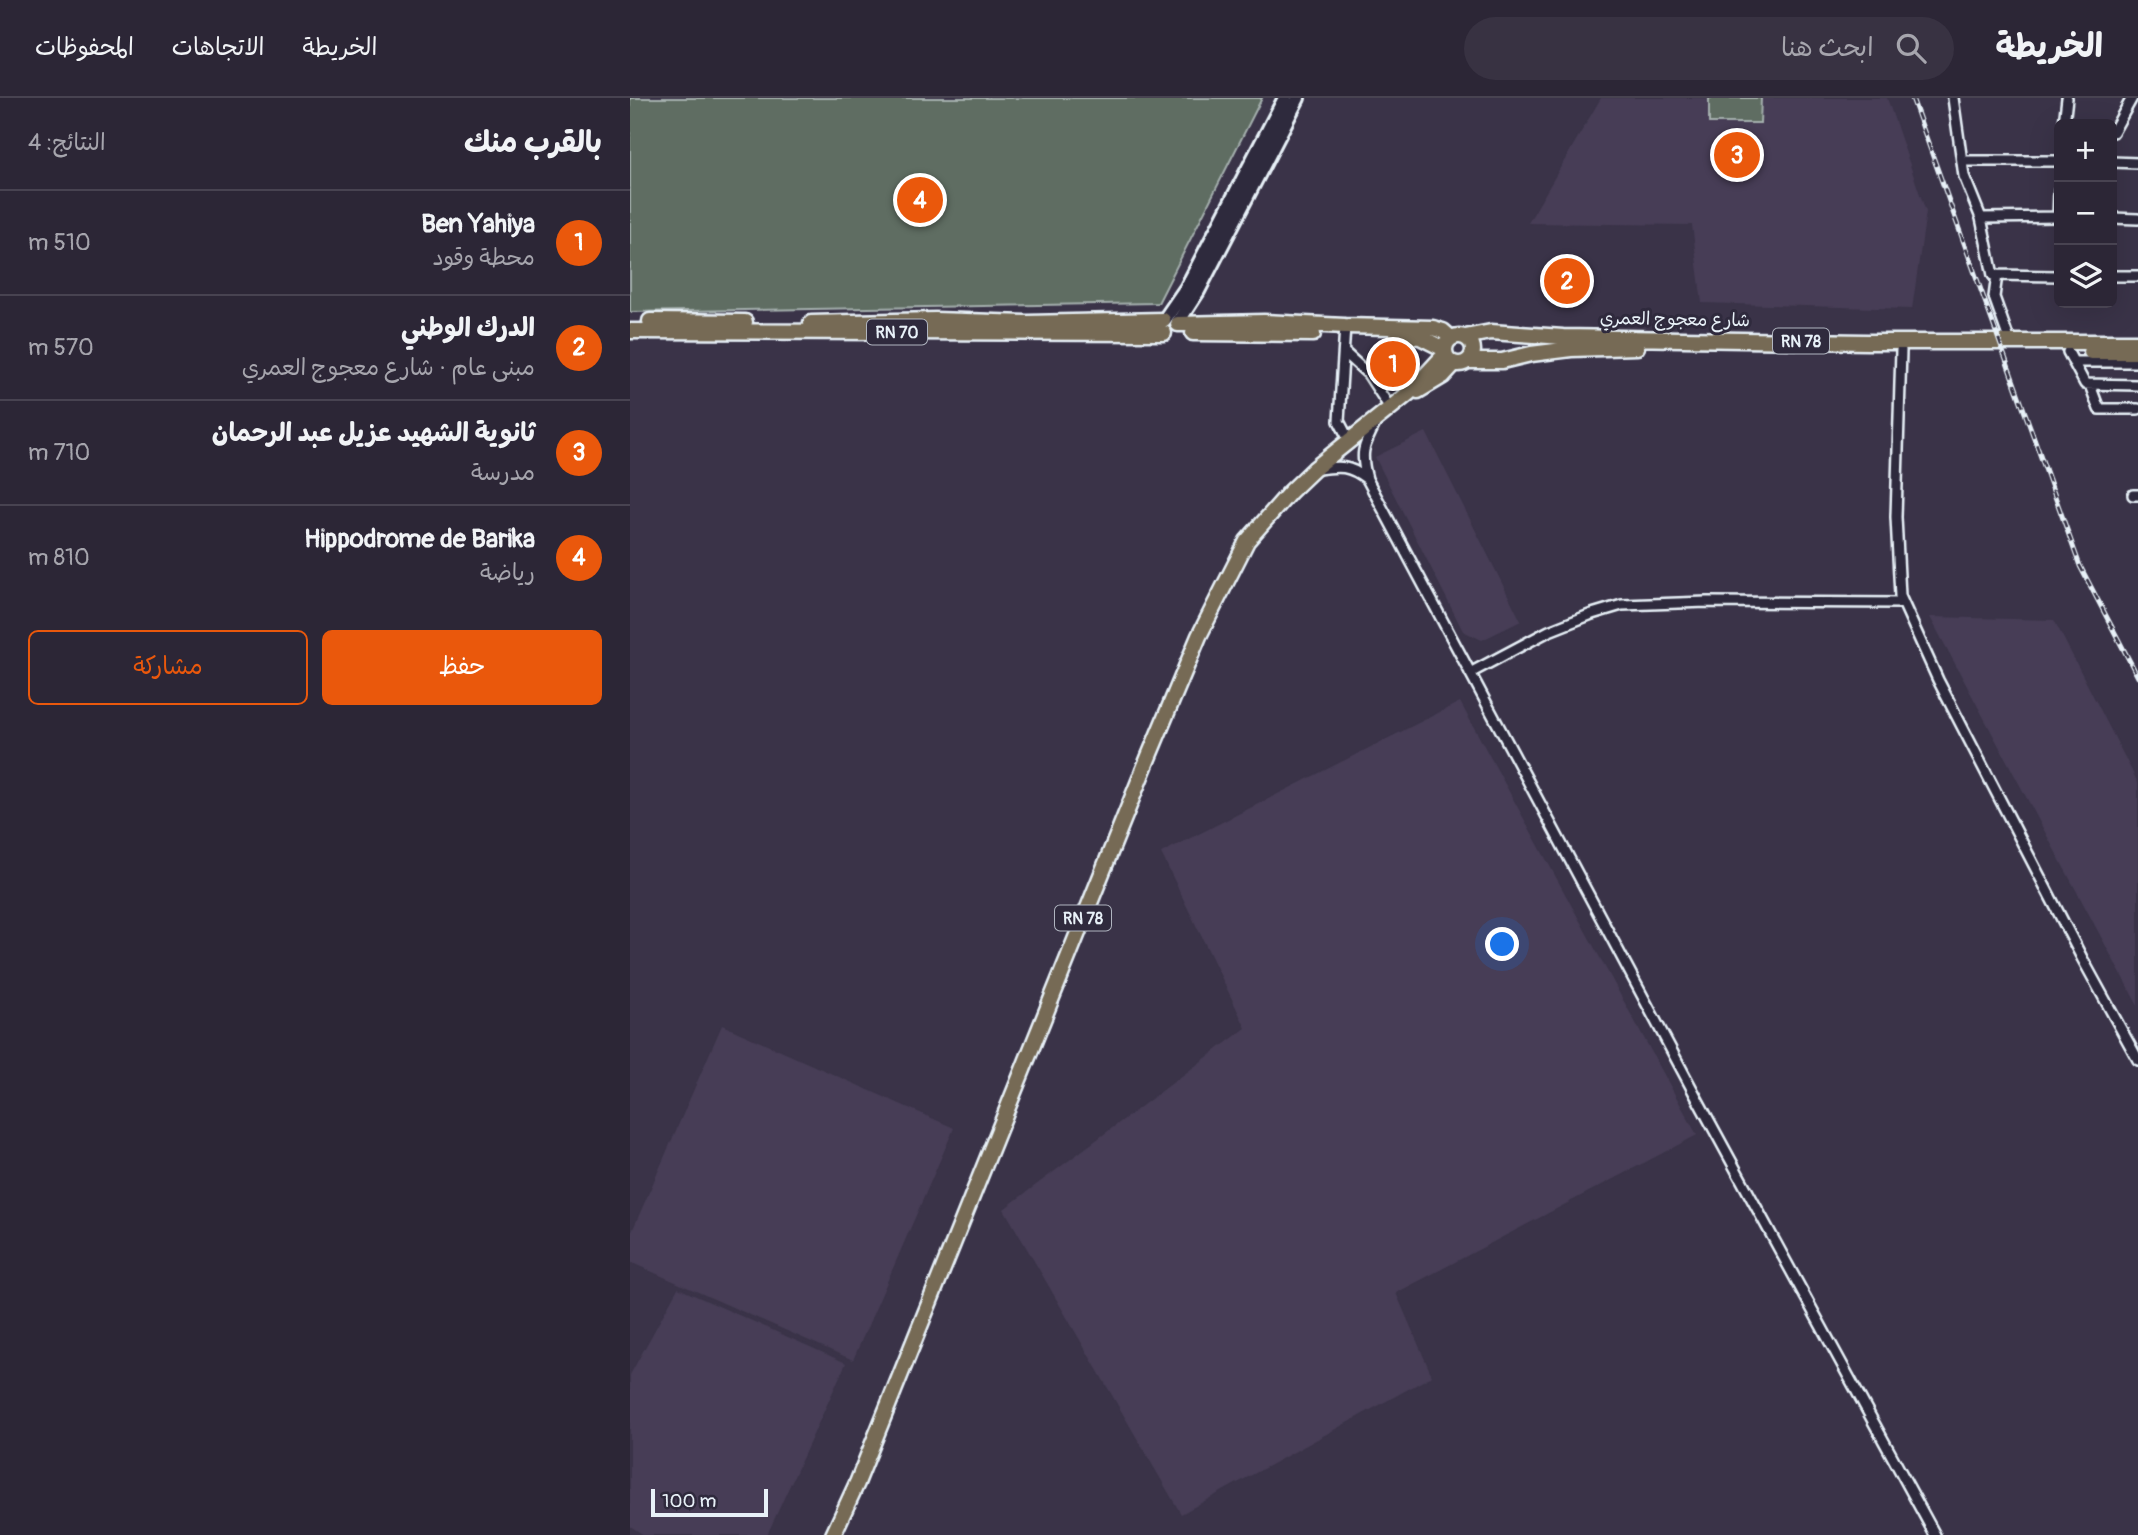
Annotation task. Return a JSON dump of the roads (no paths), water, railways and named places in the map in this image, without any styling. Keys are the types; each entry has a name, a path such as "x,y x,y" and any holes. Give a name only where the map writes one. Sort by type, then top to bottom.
{"main road":[{"name":"RN 70","path":"630,331 935,320 1345,330 1433,328 1443,331 1455,350"},
{"name":"RN 70","path":"630,321 719,326"},
{"name":"RN 70","path":"1345,330 1393,335"},
{"name":"شارع معجوج العمري","path":"1455,350 1491,332 1577,337 1867,342 2138,342"},
{"name":"RN 78","path":"857,1483 1199,636 1247,541 1314,469 1409,393 1455,350 1420,337 1393,335"},
{"name":"شارع معجوج العمري","path":"1455,350 1502,361 1571,349 1633,347 1901,350 2070,357 2138,352"},
{"path":"833,1535 857,1483"},
{"path":"839,1535 857,1483"}],"street":[{"path":"1171,325 1187,287 1285,98"},
{"path":"1171,325 1198,290 1298,98"},
{"path":"1953,98 1964,176 1980,218 1993,275 2054,276"},
{"path":"2065,119 2067,98"},
{"path":"2117,125 2132,98"},
{"path":"1963,161 2054,161"},
{"path":"2117,162 2138,163"},
{"path":"1980,218 2054,218"},
{"path":"2117,218 2138,219"},
{"path":"1997,275 1994,297 2010,342"},
{"path":"2117,276 2138,276"},
{"path":"1345,330 1339,421 1349,440"},
{"path":"1901,350 1896,517 1900,596 1944,692 2138,1060"},
{"path":"1344,352 1368,374 1390,408"},
{"path":"2070,357 2138,362"},
{"path":"2070,357 2085,384 2138,385"},
{"path":"2090,385 2099,409 2138,409"},
{"path":"1378,419 1363,447 1367,479 1699,1102 1935,1535"},
{"path":"1314,469 1354,469 1367,479"},
{"path":"1470,673 1549,631 1622,605 1707,602 1903,603"}],"railway":[{"path":"1912,98 2080,566 2138,677"}],"place":[{"name":"ثانوية الشهيد عزيل عبد الرحمان","path":"1737,155"},
{"name":"Hippodrome de Barika","path":"920,200"},
{"name":"الدرك الوطني","path":"1567,281"},
{"name":"Ben Yahiya","path":"1393,364"}]}
